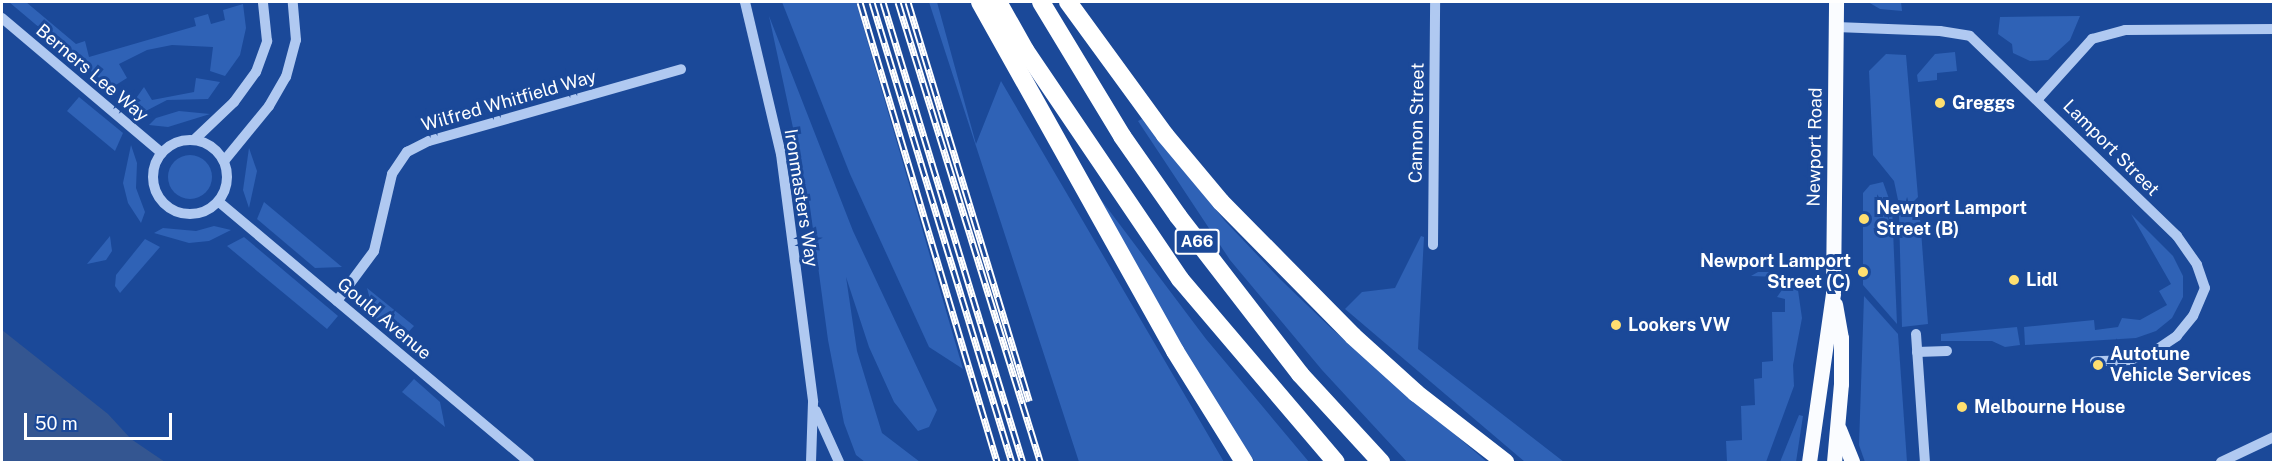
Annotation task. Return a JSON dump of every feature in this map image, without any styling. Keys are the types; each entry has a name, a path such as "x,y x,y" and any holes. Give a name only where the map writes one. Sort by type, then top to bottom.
{"highway":[{"path":"980,2 1175,351 1244,462"},
{"name":"A66","path":"998,2 1025,50 1180,279 1336,462"},
{"name":"A66","path":"1041,2 1110,117 1178,216 1300,374 1381,462"},
{"path":"1068,2 1165,135 1221,202 1353,336 1416,393 1506,462"}],"main road":[{"name":"Newport Road","path":"1809,462 1833,293 1836,2"},
{"name":"Newport Road","path":"1833,293 1841,339 1838,426 1834,462"},
{"path":"1838,426 1852,462"}],"street":[{"path":"194,140 234,102 256,72 267,41 263,2"},
{"path":"224,161 269,106 286,77 296,40 293,2"},
{"name":"Ironmasters Way","path":"745,2 781,154 813,402 811,462"},
{"name":"Cannon Street","path":"1433,245 1435,2"},
{"name":"Berners Lee Way","path":"2,18 162,153"},
{"name":"Lamport Street","path":"1836,27 1940,31 1970,36 2038,99 2177,236 2197,266 2205,288 2193,316 2177,336 2153,352 2130,360 2095,361"},
{"path":"2038,99 2092,39 2125,30 2274,29"},
{"name":"Wilfred Whitfield Way","path":"337,301 374,251 392,174 407,152 429,141 681,69"},
{"path":"194,140 212,147 224,161 227,185 219,202 192,214 168,207 154,186 155,165 162,153 177,143 194,140"},
{"name":"Gould Avenue","path":"219,202 529,462"},
{"path":"1916,334 1925,462"},
{"path":"1917,352 1947,351"},
{"name":"Ironmasters Way","path":"813,402 839,462"},
{"path":"2221,462 2274,437"}],"shaded area":[{"path":"9,2 26,2 76,44 85,41 89,57 196,26 194,18 208,14 211,24 225,20 223,10 243,4 246,28 240,55 225,76 210,71 213,47 172,45 147,50 119,64 127,78 111,88"},
{"path":"782,2 856,2 963,369 929,347 850,174"},
{"path":"929,2 937,2 976,144 1001,81 1224,462 1079,462"},
{"path":"1868,2 1901,2 1902,11 1880,9"},
{"path":"769,16 853,231 937,410 929,427 918,431 894,402 869,347 846,277 857,351 882,433 920,462 865,462 856,455 844,423 828,340 810,207"},
{"path":"2080,16 2070,40 2048,60 2030,61 2013,53 2012,44 1998,34 2000,17"},
{"path":"1955,52 1957,71 1937,73 1937,80 1918,82 1917,75 1935,54"},
{"path":"1886,54 1906,55 1918,197 1913,202 1898,200 1894,181 1873,155 1869,71"},
{"path":"196,78 220,82 208,99 167,100 142,113 132,104 144,87 152,100 194,92"},
{"path":"79,97 123,133 115,151 67,111"},
{"path":"179,111 210,114 168,127 149,125 156,118"},
{"path":"1142,119 1225,221 1280,279 1332,329 1487,462 1407,462 1322,370 1230,260 1138,121"},
{"path":"131,145 137,163 136,188 145,212 141,223 128,203 123,183"},
{"path":"249,148 257,171 249,208 243,190"},
{"path":"190,155 205,162 212,177 205,192 190,199 175,192 168,177 175,162"},
{"path":"1087,181 1206,339 1309,462 1255,462 1204,385"},
{"path":"1883,182 1892,207 1897,324 1863,285 1863,193 1870,185"},
{"path":"264,202 342,267 315,268 257,219"},
{"path":"1904,211 1916,211 1920,217 1928,324 1902,327 1899,215"},
{"path":"2131,214 2173,256 2183,276 2183,297 2172,318 2156,331 2136,338 2025,345 2024,327 2094,320 2095,330 2118,327 2122,318 2140,320 2167,305 2159,291 2171,284"},
{"path":"214,226 231,230 209,241 189,243 154,233 163,228 196,231"},
{"path":"110,236 112,251 106,260 87,264"},
{"path":"1421,236 1424,237 1418,349 1564,462 1525,462 1345,309 1362,292 1395,288"},
{"path":"244,237 338,316 327,329 227,246"},
{"path":"145,239 160,247 120,293 115,286 116,275"},
{"path":"1758,272 1777,272 1795,282 1798,290 1802,318 1793,365 1794,386 1766,462 1727,462 1726,441 1742,440 1741,406 1755,405 1754,379 1762,378 1762,362 1773,361 1772,312 1785,312 1785,299 1777,297 1787,283 1778,277 1751,276"},
{"path":"367,288 414,326 401,340 375,318"},
{"path":"1864,296 1898,334 1907,462 1865,462 1859,445"},
{"path":"2017,327 2020,345 2005,347 1992,341 1941,341 1941,334"},
{"path":"2,330 108,414 131,439 165,462 2,462"},
{"path":"414,379 440,402 445,427 402,392"},
{"path":"1799,415 1803,416 1796,462 1780,462"}],"railway":[{"path":"860,2 997,462"},
{"path":"872,2 1012,462"},
{"path":"883,2 1023,462"},
{"path":"898,2 1040,462"},
{"path":"908,2 1029,401"}],"place":[{"name":"Greggs","path":"1940,103"},
{"name":"Newport Lamport Street (B)","path":"1864,219"},
{"name":"Newport Lamport Street (C)","path":"1863,272"},
{"name":"Lidl","path":"2014,280"},
{"name":"Lookers VW","path":"1616,325"},
{"name":"Autotune Vehicle Services","path":"2098,365"},
{"name":"Melbourne House","path":"1962,407"}]}
